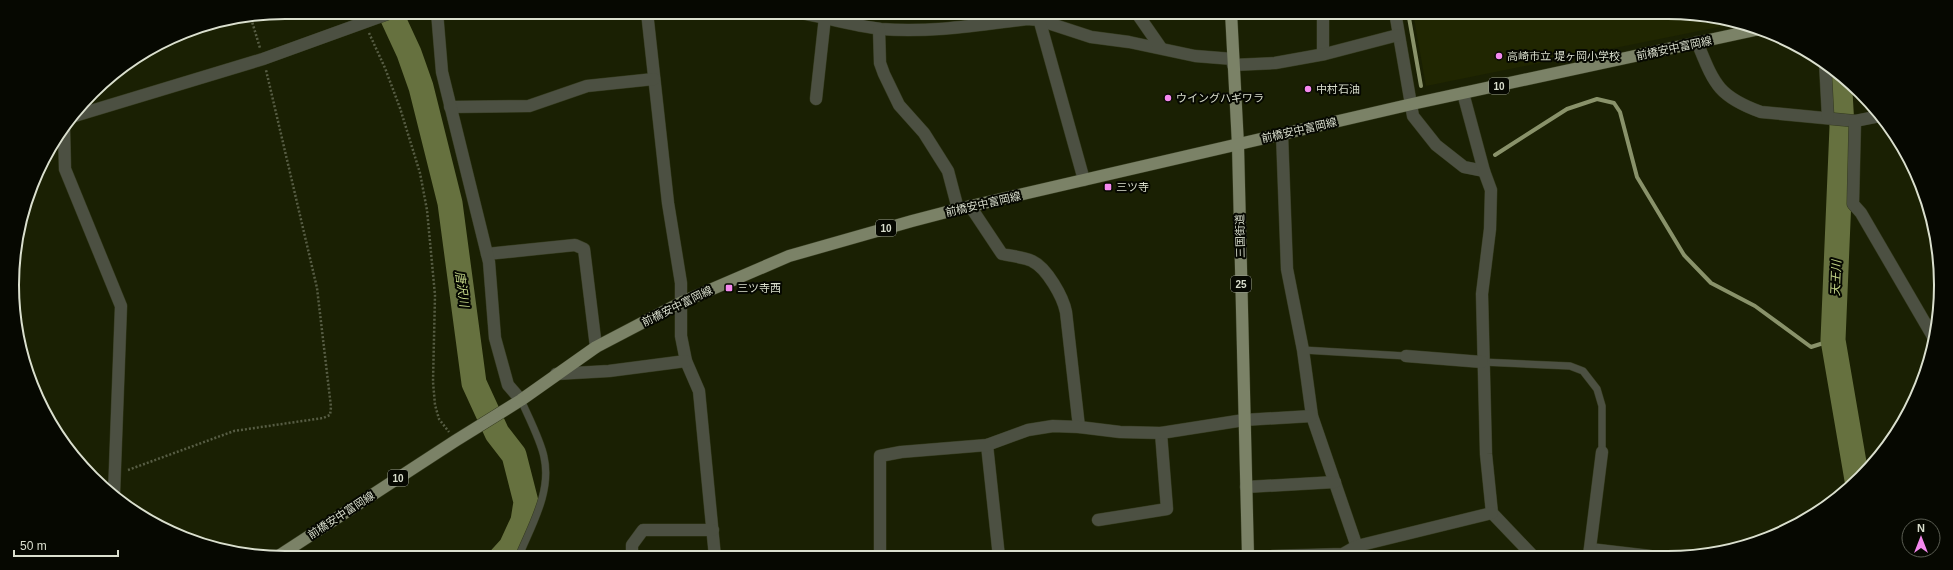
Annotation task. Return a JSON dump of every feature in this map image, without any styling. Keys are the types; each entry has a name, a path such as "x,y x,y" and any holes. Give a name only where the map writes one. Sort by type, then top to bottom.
{"main road":[{"name":"三国街道","path":"1231,19 1238,145 1248,551"},
{"name":"前橋安中富岡線","path":"286,551 520,400 596,347 682,302 789,256 912,220 970,206 1412,104 1748,31"}],"street":[{"path":"82,113 263,59 373,19"},
{"path":"438,19 442,72 487,254 491,276 495,338 508,385 520,400"},
{"path":"648,19 682,302 680,313 681,336 686,361 699,391 715,551"},
{"path":"816,99 825,19"},
{"path":"834,19 879,29 931,30 1027,19"},
{"path":"1039,19 1084,180"},
{"path":"1046,19 1091,37 1129,42 1195,56 1233,62 1275,63 1323,54 1398,35"},
{"path":"1141,19 1161,48"},
{"path":"1323,19 1323,54"},
{"path":"1396,19 1413,116 1436,145 1464,167 1484,170"},
{"path":"879,29 880,63 884,74 898,105 924,133 948,171 958,209"},
{"path":"1697,42 1713,80 1719,89 1734,100 1761,112 1855,121 1874,117"},
{"path":"1825,71 1828,118"},
{"path":"450,107 529,106 587,86 654,79"},
{"path":"1463,93 1491,190 1490,229 1482,294 1482,362 1486,454 1492,513 1527,551"},
{"path":"1855,121 1853,204 1861,213 1930,331"},
{"path":"1282,134 1287,269 1303,350 1312,416 1359,551 1492,513"},
{"path":"64,137 65,169 121,306 114,489"},
{"path":"970,206 1002,254 1032,261 1043,270 1063,299 1066,312 1079,427"},
{"path":"487,254 576,245 584,249 596,347"},
{"path":"1406,356 1482,362"},
{"path":"556,374 609,371 686,361"},
{"path":"880,551 880,456 902,452 987,445 1028,430 1053,426 1079,427 1120,432 1161,433 1244,420 1312,416"},
{"path":"1098,520 1167,509 1161,433"},
{"path":"987,445 998,551"},
{"path":"1589,551 1602,452"},
{"path":"1246,487 1335,482"},
{"path":"632,551 632,545 643,530 713,530"}],"lane":[{"path":"1303,350 1406,356"},
{"path":"1482,362 1570,366 1583,371 1597,389 1602,406 1602,452"},
{"path":"520,400 544,457 546,481 541,502 521,551"}],"path":[{"path":"115,472 124,471 234,431 323,418 330,415 331,407 317,288 263,59 252,21"},
{"path":"364,22 386,68 420,173 427,210 435,295 433,382 435,405 439,419 455,441"}],"shaded area":[{"name":"高崎市立 堤ヶ岡小学校","path":"1414,19 1668,19 1703,21 1726,26 1426,86"}],"waterway":[{"name":"唐沢川","path":"393,19 409,53 421,87 450,203 474,383 497,433 514,455 526,502 523,521 511,547 507,551"},
{"path":"1409,19 1421,86"},
{"name":"天王川","path":"1839,82 1842,127 1833,340 1856,473"},
{"path":"1495,155 1567,109 1597,99 1614,103 1620,112 1637,177 1684,255 1711,283 1755,306 1811,347 1833,340"}],"place":[{"name":"高崎市立 堤ヶ岡小学校","path":"1499,56"},
{"name":"中村石油","path":"1308,89"},
{"name":"ウイングハギワラ","path":"1168,98"},
{"name":"三ツ寺","path":"1108,187"},
{"name":"三ツ寺西","path":"729,288"}]}
